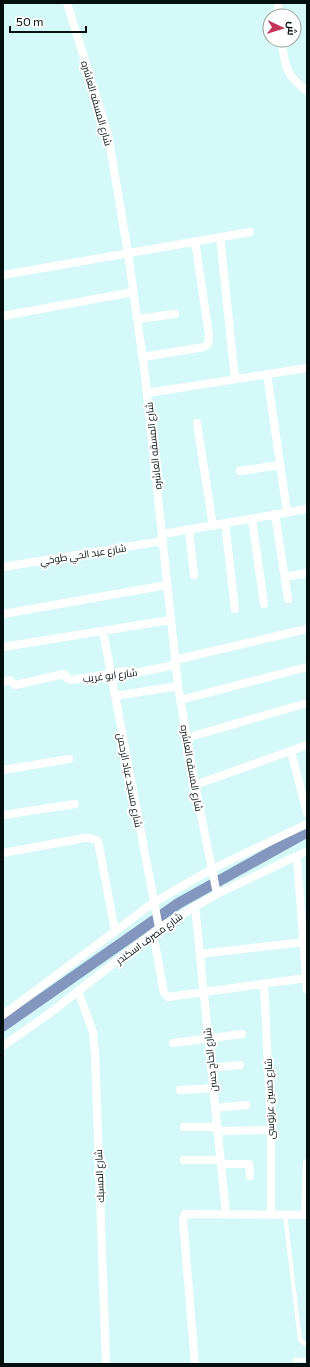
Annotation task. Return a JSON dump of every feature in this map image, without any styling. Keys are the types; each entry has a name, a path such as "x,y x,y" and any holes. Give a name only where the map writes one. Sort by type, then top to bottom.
{"street":[{"name":"شارع المسقه العاشره","path":"66,3 108,134 128,253 143,357 163,538 170,620 180,700 186,738 217,894"},
{"path":"283,48 284,62 288,72 296,83 307,91"},
{"path":"3,275 250,232"},
{"path":"220,237 235,379"},
{"path":"143,357 204,346 208,344 210,340 195,241"},
{"path":"3,316 133,292"},
{"path":"137,319 175,314"},
{"path":"147,392 307,368"},
{"path":"267,374 287,512"},
{"path":"197,423 212,526"},
{"path":"240,471 280,465"},
{"name":"شارع عبد الحي طوخي","path":"3,567 163,538 189,530 225,523 307,509"},
{"path":"275,514 288,599"},
{"path":"252,519 264,604"},
{"path":"225,523 235,609"},
{"path":"189,530 194,575"},
{"path":"285,577 307,573"},
{"path":"3,614 167,585"},
{"path":"3,647 170,620"},
{"name":"شارع ابو غريب","path":"3,682 10,680 15,685 64,674 71,680 127,671 129,674 307,629"},
{"name":"شارع مسجد عباد الرحمن","path":"103,631 153,904 166,995 170,997 204,993"},
{"path":"180,700 307,667"},
{"path":"115,696 178,686"},
{"path":"186,738 307,703"},
{"path":"195,785 307,745"},
{"path":"291,751 307,813"},
{"path":"3,770 69,759"},
{"path":"3,815 75,804"},
{"path":"3,1015 153,904 212,869 307,824"},
{"path":"3,853 84,838 90,838 98,842 115,931"},
{"name":"شارع مصرف اسكندر","path":"3,1046 156,931 217,894 307,851"},
{"path":"296,857 303,889 307,990"},
{"name":"شارع الحاج حسن","path":"195,906 226,1214"},
{"path":"200,954 304,942"},
{"path":"204,993 306,978"},
{"name":"شارع حسين عرنوسى","path":"264,984 271,1130 271,1214"},
{"name":"شارع المسبك","path":"78,991 93,1032 95,1053 106,1364"},
{"path":"174,1043 242,1034"},
{"path":"211,1068 240,1065"},
{"path":"180,1090 213,1088"},
{"path":"215,1108 246,1105"},
{"path":"184,1127 271,1130"},
{"path":"184,1160 249,1164 250,1176"},
{"path":"195,1364 184,1220 187,1213 306,1215 307,1163"}],"lane":[{"path":"285,1215 300,1340 307,1345"},
{"path":"295,1360 307,1360"}],"waterway":[{"path":"3,1026 179,903 307,832"}]}
